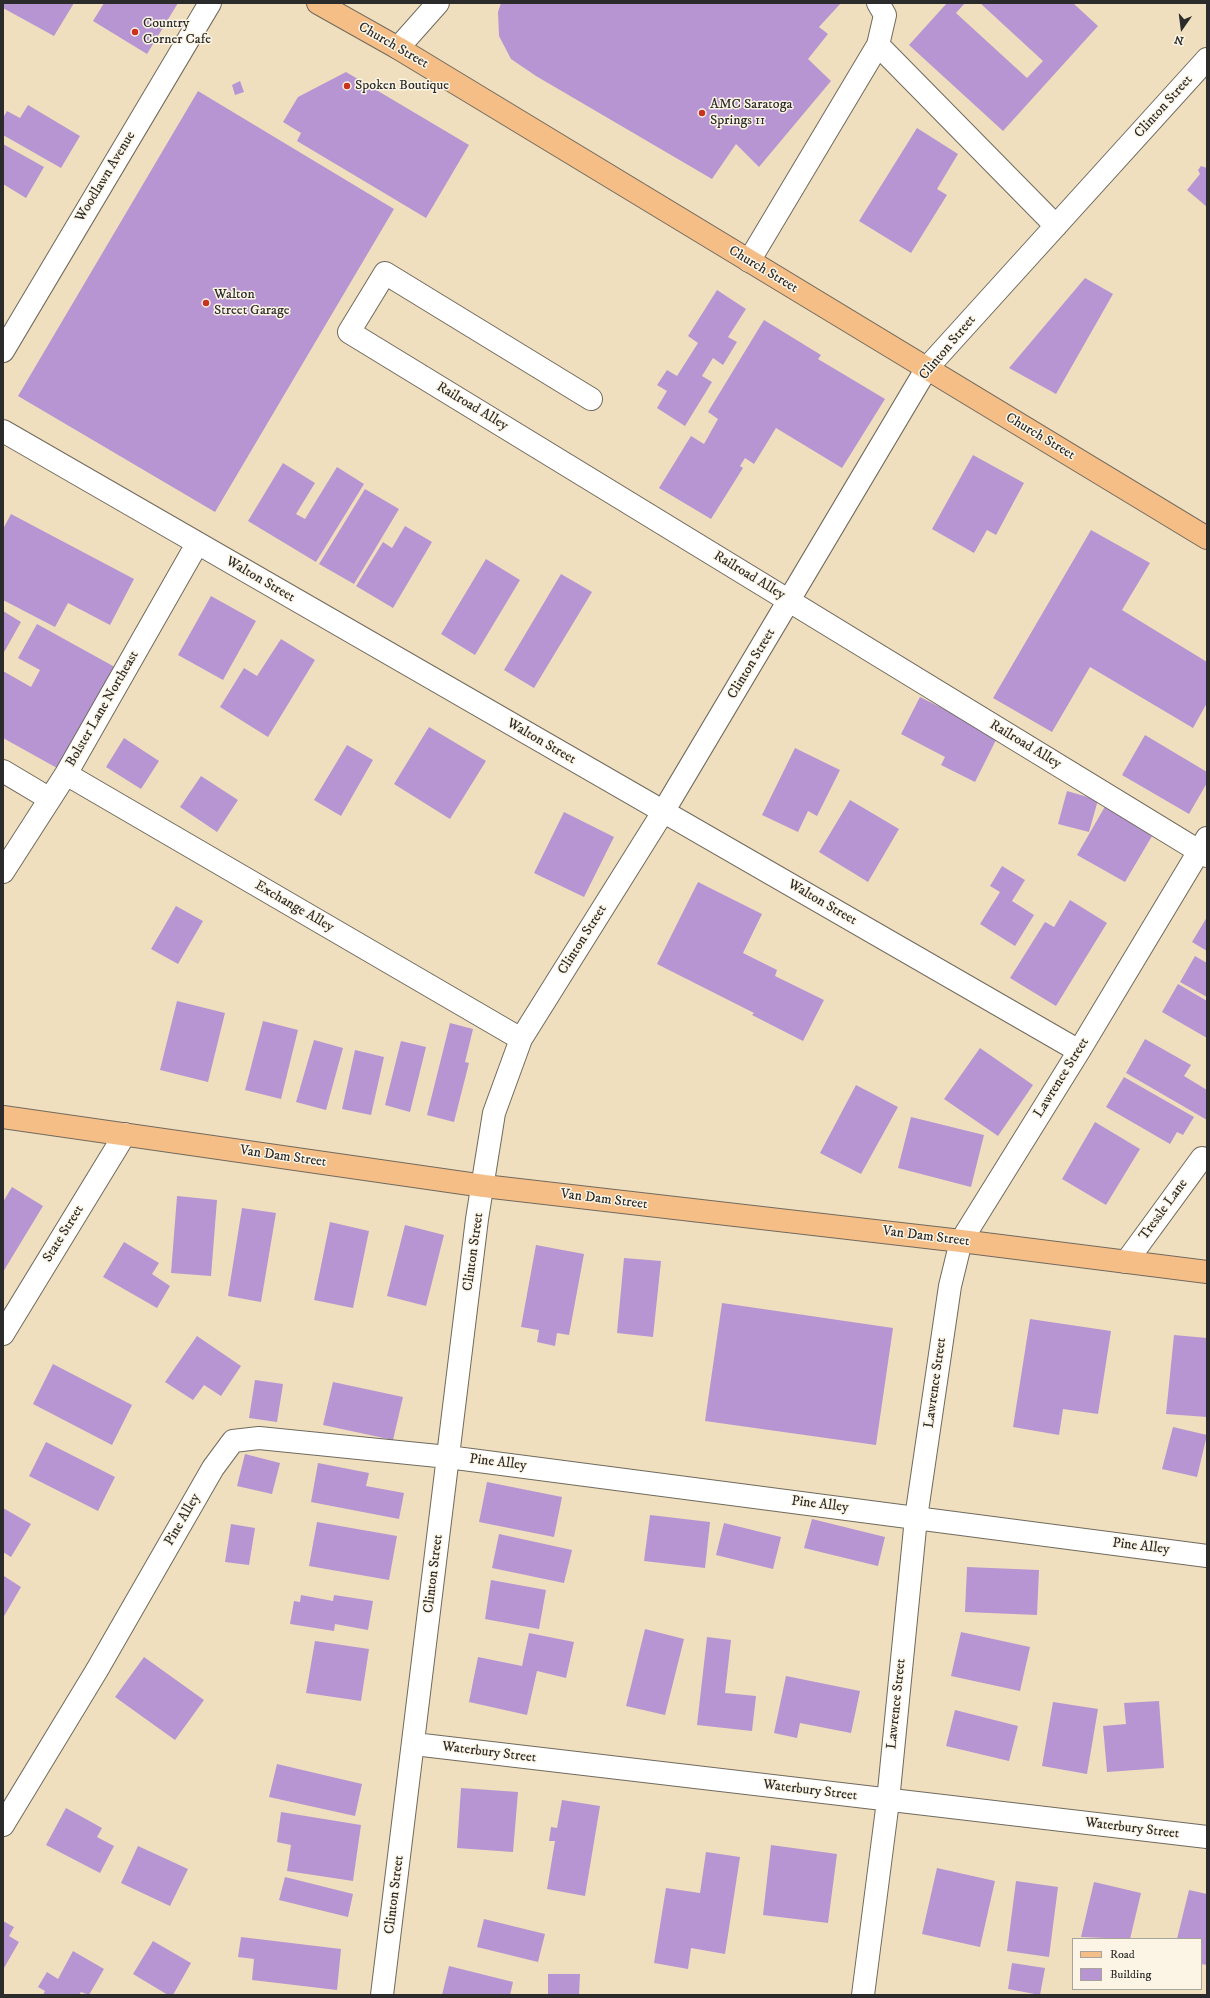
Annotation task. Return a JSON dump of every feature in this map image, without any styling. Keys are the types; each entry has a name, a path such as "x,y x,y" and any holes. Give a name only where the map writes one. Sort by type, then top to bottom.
{"main road":[{"name":"Church Street","path":"318,3 398,48 1207,538"},
{"name":"Van Dam Street","path":"3,1117 484,1186 961,1241 1207,1272"}],"street":[{"name":"Woodlawn Avenue","path":"3,351 210,3"},
{"path":"398,48 438,3"},
{"path":"750,261 878,45 885,15 878,3"},
{"path":"878,45 1056,226"},
{"name":"Clinton Street","path":"382,1995 414,1744 477,1219 484,1186 494,1113 521,1039 663,812 790,601 927,368 1207,59"},
{"name":"Railroad Alley","path":"591,399 385,273 349,332 790,601 1204,848"},
{"name":"Walton Street","path":"3,431 1079,1051"},
{"name":"Bolster Lane Northeast","path":"3,872 66,774 197,544"},
{"path":"3,771 50,799"},
{"name":"Exchange Alley","path":"66,774 521,1039"},
{"name":"Lawrence Street","path":"863,1995 888,1801 916,1518 950,1286 961,1241 1204,848"},
{"name":"State Street","path":"3,1334 125,1134"},
{"name":"Tressle Lane","path":"1126,1262 1202,1158"},
{"name":"Pine Alley","path":"3,1825 96,1670 213,1468 233,1441 259,1438 448,1457 1207,1556"},
{"name":"Waterbury Street","path":"414,1744 888,1801 1207,1837"}],"building":[{"path":"3,3 74,3 54,36 3,8"},
{"name":"Country Corner Cafe","path":"104,3 178,3 147,54 93,21"},
{"name":"AMC Saratoga Springs 11","path":"501,3 841,3 819,27 828,34 808,59 831,81 759,167 736,144 712,179 536,76 511,59 499,36 498,12"},
{"path":"947,3 965,3 956,13 1027,78 1043,61 980,3 1073,3 1098,26 1003,131 909,45"},
{"path":"346,72 469,145 426,218 297,141 301,133 283,122 298,97"},
{"path":"240,81 244,92 235,95 232,85"},
{"name":"Walton Street Garage","path":"198,91 394,209 215,512 18,396"},
{"path":"28,105 80,136 61,168 3,135 3,118 7,111 20,118"},
{"path":"917,128 958,154 937,189 947,195 911,253 859,221"},
{"path":"3,144 44,167 26,198 3,184"},
{"path":"1201,166 1207,168 1207,207 1187,190 1200,174 1198,170"},
{"path":"1085,278 1113,294 1056,394 1009,368"},
{"path":"717,290 746,309 728,337 737,342 723,365 713,358 702,376 712,382 685,426 657,408 667,391 657,385 667,370 677,376 698,343 688,336"},
{"path":"764,320 821,355 818,359 885,399 842,468 776,428 754,464 745,458 740,466 743,468 711,519 659,488 691,436 704,444 718,419 708,412"},
{"path":"973,455 1024,483 996,535 987,530 974,553 932,529"},
{"path":"283,463 315,483 296,514 305,519 337,467 364,484 316,562 248,521"},
{"path":"365,489 399,509 354,584 319,564"},
{"path":"11,514 134,579 110,625 68,603 55,627 3,600 3,529"},
{"path":"405,526 432,542 393,608 356,586 383,542 392,548"},
{"path":"1091,530 1150,563 1122,610 1207,662 1207,703 1193,728 1090,667 1052,732 993,698"},
{"path":"486,559 520,580 475,655 441,634"},
{"path":"561,574 592,592 534,688 504,670"},
{"path":"211,596 256,621 223,680 178,655"},
{"path":"3,611 21,622 3,654"},
{"path":"37,624 122,671 66,773 3,738 3,671 31,687 40,670 18,658"},
{"path":"281,639 315,660 268,737 220,707 244,668 257,676"},
{"path":"920,697 998,736 975,782 941,765 945,757 901,734"},
{"path":"429,727 486,761 450,819 394,784"},
{"path":"1145,735 1207,772 1207,783 1189,814 1122,775"},
{"path":"124,738 159,761 141,789 106,767"},
{"path":"347,745 373,760 341,816 314,800"},
{"path":"795,748 840,770 817,816 808,811 798,832 762,815"},
{"path":"201,776 238,800 217,832 180,807"},
{"path":"1067,791 1098,800 1089,832 1058,824"},
{"path":"850,800 899,829 868,882 819,852"},
{"path":"1107,803 1155,831 1125,882 1077,855"},
{"path":"564,812 614,837 584,897 534,873"},
{"path":"1002,866 1025,880 1012,901 1034,915 1015,946 980,924 1000,892 990,886"},
{"path":"698,882 762,914 743,953 777,970 775,976 824,1000 803,1041 752,1015 754,1013 657,964"},
{"path":"1070,900 1107,923 1056,1006 1010,978 1045,922 1054,927"},
{"path":"176,906 203,921 178,964 151,949"},
{"path":"1207,917 1207,951 1192,942"},
{"path":"1195,956 1207,963 1207,997 1180,982"},
{"path":"1178,984 1207,1001 1207,1038 1162,1012"},
{"path":"177,1001 225,1013 208,1082 160,1070"},
{"path":"263,1021 298,1030 281,1099 245,1090"},
{"path":"450,1023 473,1029 465,1062 469,1063 454,1122 427,1115"},
{"path":"1145,1039 1191,1065 1184,1076 1207,1090 1207,1120 1126,1073"},
{"path":"314,1040 343,1048 326,1110 296,1102"},
{"path":"401,1041 426,1047 410,1112 385,1105"},
{"path":"980,1048 1033,1085 998,1136 944,1099"},
{"path":"355,1050 384,1057 371,1115 342,1109"},
{"path":"1124,1077 1194,1117 1183,1135 1177,1132 1170,1144 1106,1107"},
{"path":"856,1085 898,1107 861,1174 820,1153"},
{"path":"911,1117 984,1135 971,1187 898,1168"},
{"path":"1095,1122 1140,1149 1106,1205 1062,1179"},
{"path":"12,1187 43,1206 3,1272 3,1202"},
{"path":"177,1196 217,1200 211,1276 171,1273"},
{"path":"242,1208 276,1213 261,1302 228,1296"},
{"path":"330,1222 369,1231 353,1308 314,1300"},
{"path":"405,1225 444,1235 426,1306 387,1296"},
{"path":"124,1242 159,1263 152,1274 170,1286 157,1308 103,1277"},
{"path":"536,1245 584,1254 569,1335 557,1333 555,1346 537,1342 539,1330 521,1327"},
{"path":"624,1258 661,1261 653,1337 617,1333"},
{"path":"722,1303 893,1328 876,1445 705,1421"},
{"path":"1030,1319 1111,1331 1098,1414 1063,1409 1059,1435 1013,1427"},
{"path":"1174,1335 1207,1338 1207,1417 1166,1414"},
{"path":"197,1336 241,1366 221,1396 204,1385 193,1400 165,1382"},
{"path":"53,1364 132,1405 112,1445 33,1404"},
{"path":"255,1380 283,1384 277,1422 249,1418"},
{"path":"333,1382 403,1397 393,1440 323,1425"},
{"path":"1173,1427 1207,1435 1197,1477 1162,1469"},
{"path":"46,1442 115,1477 98,1511 29,1476"},
{"path":"245,1454 280,1463 272,1494 237,1486"},
{"path":"318,1463 369,1473 366,1486 404,1493 399,1519 311,1502"},
{"path":"487,1482 562,1497 554,1537 479,1522"},
{"path":"3,1508 31,1524 11,1557 3,1552"},
{"path":"650,1515 710,1522 705,1568 644,1561"},
{"path":"812,1519 885,1537 878,1566 804,1548"},
{"path":"317,1522 397,1536 389,1580 309,1566"},
{"path":"724,1523 781,1537 773,1569 716,1555"},
{"path":"231,1524 255,1528 249,1565 225,1562"},
{"path":"499,1534 572,1550 564,1583 492,1568"},
{"path":"967,1567 1039,1570 1037,1615 965,1612"},
{"path":"4,1576 21,1587 3,1618 3,1577"},
{"path":"491,1580 546,1590 539,1629 485,1619"},
{"path":"301,1595 333,1601 334,1595 373,1601 368,1630 335,1624 334,1631 290,1624 294,1601 300,1602"},
{"path":"645,1629 684,1639 665,1715 626,1706"},
{"path":"961,1632 1030,1647 1020,1691 951,1676"},
{"path":"529,1633 574,1642 566,1678 537,1671 527,1715 469,1702 478,1657 522,1666"},
{"path":"707,1637 731,1640 725,1693 756,1696 752,1731 697,1725"},
{"path":"315,1641 369,1649 361,1701 306,1693"},
{"path":"144,1657 204,1700 175,1740 115,1697"},
{"path":"786,1676 860,1691 851,1733 800,1723 797,1738 774,1733"},
{"path":"1159,1701 1164,1768 1107,1772 1103,1726 1126,1724 1124,1703"},
{"path":"1053,1702 1098,1709 1087,1774 1042,1766"},
{"path":"955,1710 1018,1726 1009,1761 946,1746"},
{"path":"277,1764 362,1784 355,1816 269,1797"},
{"path":"461,1788 518,1792 513,1852 457,1848"},
{"path":"562,1800 600,1806 585,1896 547,1889 555,1841 549,1841 551,1827 557,1828"},
{"path":"66,1808 102,1828 97,1837 114,1846 100,1873 46,1845"},
{"path":"281,1812 361,1825 353,1881 287,1871 291,1845 277,1842"},
{"path":"771,1845 837,1854 828,1923 763,1915"},
{"path":"138,1846 188,1869 170,1906 121,1883"},
{"path":"706,1852 740,1857 725,1954 691,1948 688,1969 654,1963 666,1888 700,1893"},
{"path":"937,1868 995,1881 980,1947 922,1934"},
{"path":"285,1877 353,1894 348,1917 279,1900"},
{"path":"1016,1881 1058,1887 1049,1957 1007,1951"},
{"path":"1094,1882 1141,1893 1130,1938 1081,1937"},
{"path":"1189,1890 1207,1894 1207,1965 1202,1964 1202,1938 1177,1938"},
{"path":"484,1919 545,1934 538,1962 477,1947"},
{"path":"3,1921 14,1927 9,1936 19,1942 4,1968"},
{"path":"241,1937 341,1949 337,1990 252,1980 254,1959 238,1957"},
{"path":"153,1941 191,1963 173,1995 168,1995 133,1974"},
{"path":"73,1951 104,1969 89,1995 81,1992 79,1995 43,1995 45,1991 38,1987 47,1972 58,1979"},
{"path":"1012,1963 1045,1968 1040,1995 1008,1989"},
{"path":"449,1966 513,1982 510,1995 442,1995"},
{"path":"548,1974 580,1974 579,1995 548,1995"}],"place":[{"name":"Country Corner Cafe","path":"135,32"},
{"name":"Spoken Boutique","path":"347,86"},
{"name":"AMC Saratoga Springs 11","path":"702,113"},
{"name":"Walton Street Garage","path":"206,303"}]}
